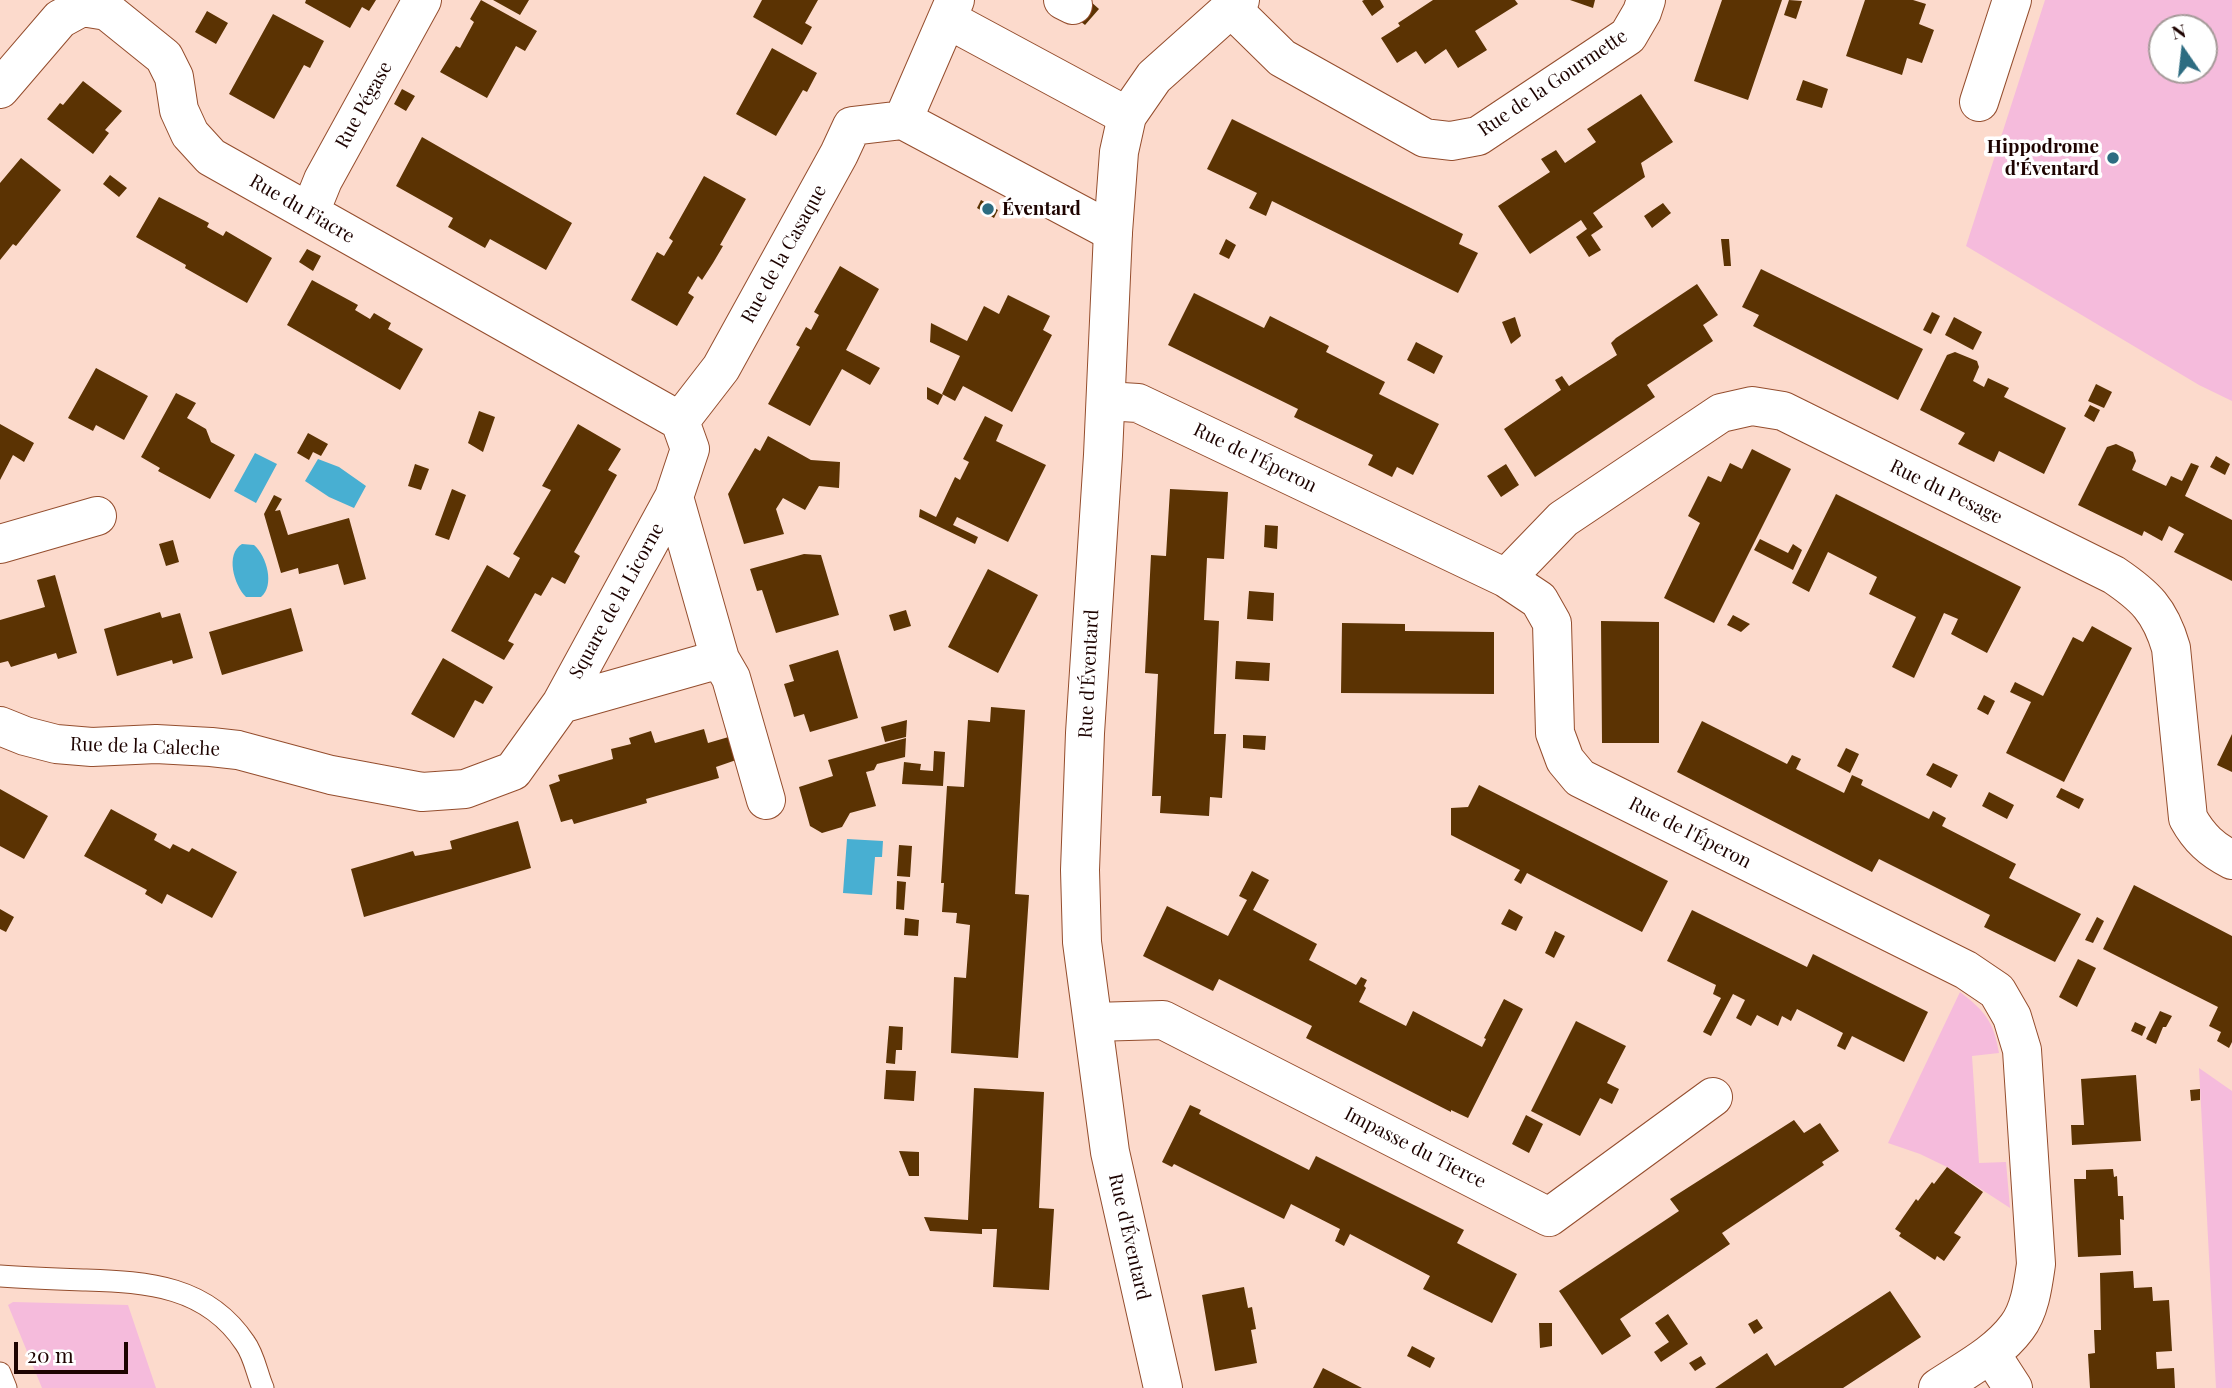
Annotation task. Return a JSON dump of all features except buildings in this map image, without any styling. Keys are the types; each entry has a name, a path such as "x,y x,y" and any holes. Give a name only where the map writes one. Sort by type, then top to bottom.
{"street":[{"name":"Rue Pégase","path":"310,212 323,180 422,0"},
{"name":"Rue de la Gourmette","path":"1236,4 1282,58 1425,138 1451,141 1478,136 1628,36 1646,0"},
{"path":"1979,102 2012,0"},
{"name":"Rue d'Éventard","path":"1163,1388 1110,1152 1082,942 1080,870 1085,733 1119,152 1127,116 1154,77 1236,4"},
{"name":"Rue du Fiacre","path":"0,89 60,19 82,7 107,11 164,57 174,77 179,110 190,134 211,157 680,421"},
{"path":"1113,232 903,120 951,10 1127,116"},
{"name":"Rue de la Casaque","path":"680,421 721,368 852,126 903,120"},
{"name":"Rue de l'Éperon","path":"1106,401 1138,403 1506,578 1539,600 1552,622 1555,733 1564,760 1580,778 1966,970 1997,991 2012,1017 2022,1050 2036,1264 2031,1296 2018,1326 1991,1353 1938,1388"},
{"name":"Rue du Pesage","path":"1506,578 1563,519 1721,412 1752,406 1783,411 2114,575 2138,591 2155,609 2165,627 2171,648 2188,818 2197,834 2217,852 2232,860"},
{"name":"Square de la Licorne","path":"331,775 422,792 465,789 513,771 561,705 674,498 690,449 680,421"},
{"name":"Square de la Licorne","path":"561,705 720,659 674,498"},
{"path":"0,544 97,516"},
{"path":"720,659 731,678 766,800"},
{"name":"Rue de la Caleche","path":"0,726 57,744 92,747 184,744 238,750 331,775"},
{"name":"Impasse du Tierce","path":"1093,1022 1163,1020 1549,1217 1713,1097"},
{"path":"1991,1353 2013,1388"}],"lane":[{"path":"0,1276 133,1281 179,1292 200,1302 234,1329 247,1345 263,1388"},
{"path":"0,1373 6,1388"}],"shaded area":[{"name":"Hippodrome d'Éventard","path":"2045,0 2232,0 2232,401 2199,385 1966,246"},
{"path":"1960,992 1987,1018 1997,1042 1999,1053 1972,1056 1979,1163 2006,1162 2010,1208 1947,1167 1888,1143"},
{"path":"2199,1068 2232,1091 2232,1388 2216,1388"},
{"path":"13,1302 128,1305 156,1388 42,1388 8,1305"}],"water":[{"path":"255,453 277,464 256,503 234,491"},
{"path":"318,459 339,467 366,486 354,508 329,497 305,481"},
{"path":"242,544 254,545 266,563 268,586 261,597 246,597 235,578 234,555"},
{"path":"847,839 883,841 882,857 875,857 872,895 843,893"}],"place":[{"name":"Hippodrome d'Éventard","path":"2113,158"},
{"name":"Éventard","path":"988,209"}]}
